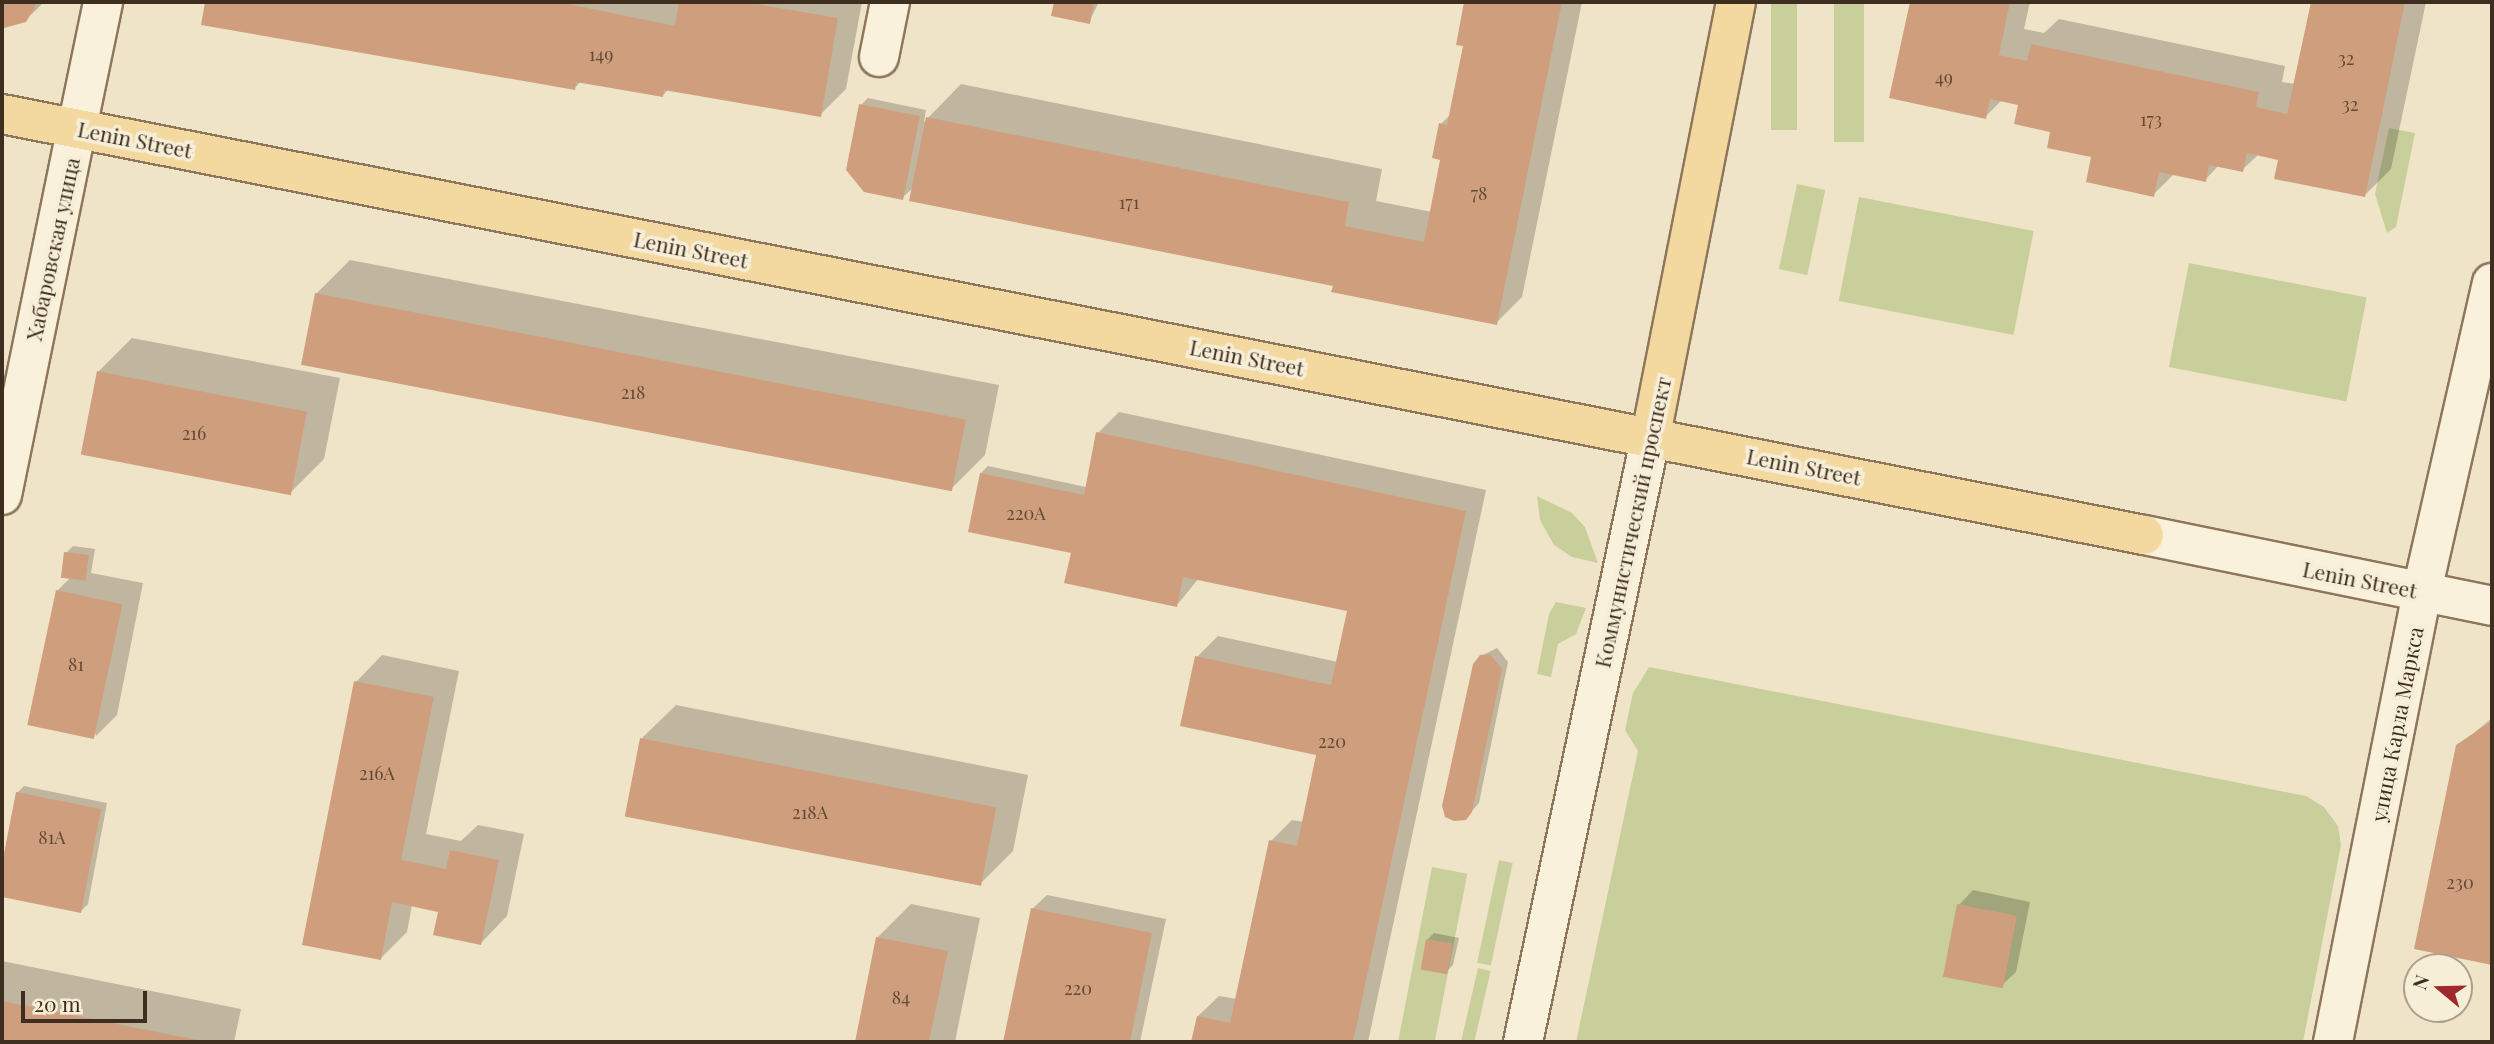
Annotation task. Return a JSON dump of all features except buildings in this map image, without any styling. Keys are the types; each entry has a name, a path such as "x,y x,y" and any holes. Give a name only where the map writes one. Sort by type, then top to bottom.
{"main road":[{"name":"Коммунистический проспект","path":"1651,435 1736,2"},
{"name":"Lenin Street","path":"2,114 1651,435 2144,535"}],"street":[{"name":"Хабаровская улица","path":"2,495 103,2"},
{"path":"879,57 890,2"},
{"name":"улица Карла Маркса","path":"2333,1042 2422,591 2492,283"},
{"name":"Коммунистический проспект","path":"1523,1042 1651,435"},
{"name":"Lenin Street","path":"2144,535 2492,606"}],"green space":[{"path":"1771,2 1797,2 1797,130 1771,130"},
{"path":"1834,2 1864,2 1864,142 1834,142"},
{"path":"2389,128 2415,133 2396,227 2387,233 2375,194"},
{"path":"1797,184 1825,190 1807,275 1779,269"},
{"path":"1859,197 2034,231 2014,335 1839,301"},
{"path":"2189,263 2367,298 2346,402 2169,367"},
{"path":"1537,496 1572,513 1585,527 1598,563 1572,557 1554,545 1540,520"},
{"path":"1556,602 1586,608 1576,634 1558,644 1551,677 1537,674 1549,614"},
{"path":"1649,667 2306,796 2324,807 2338,826 2341,845 2303,1042 1576,1042 1638,751 1625,730 1633,693"},
{"path":"1499,860 1513,863 1491,966 1477,963"},
{"path":"1432,867 1467,874 1435,1042 1398,1042"},
{"path":"1478,968 1491,971 1474,1042 1461,1042"}]}
